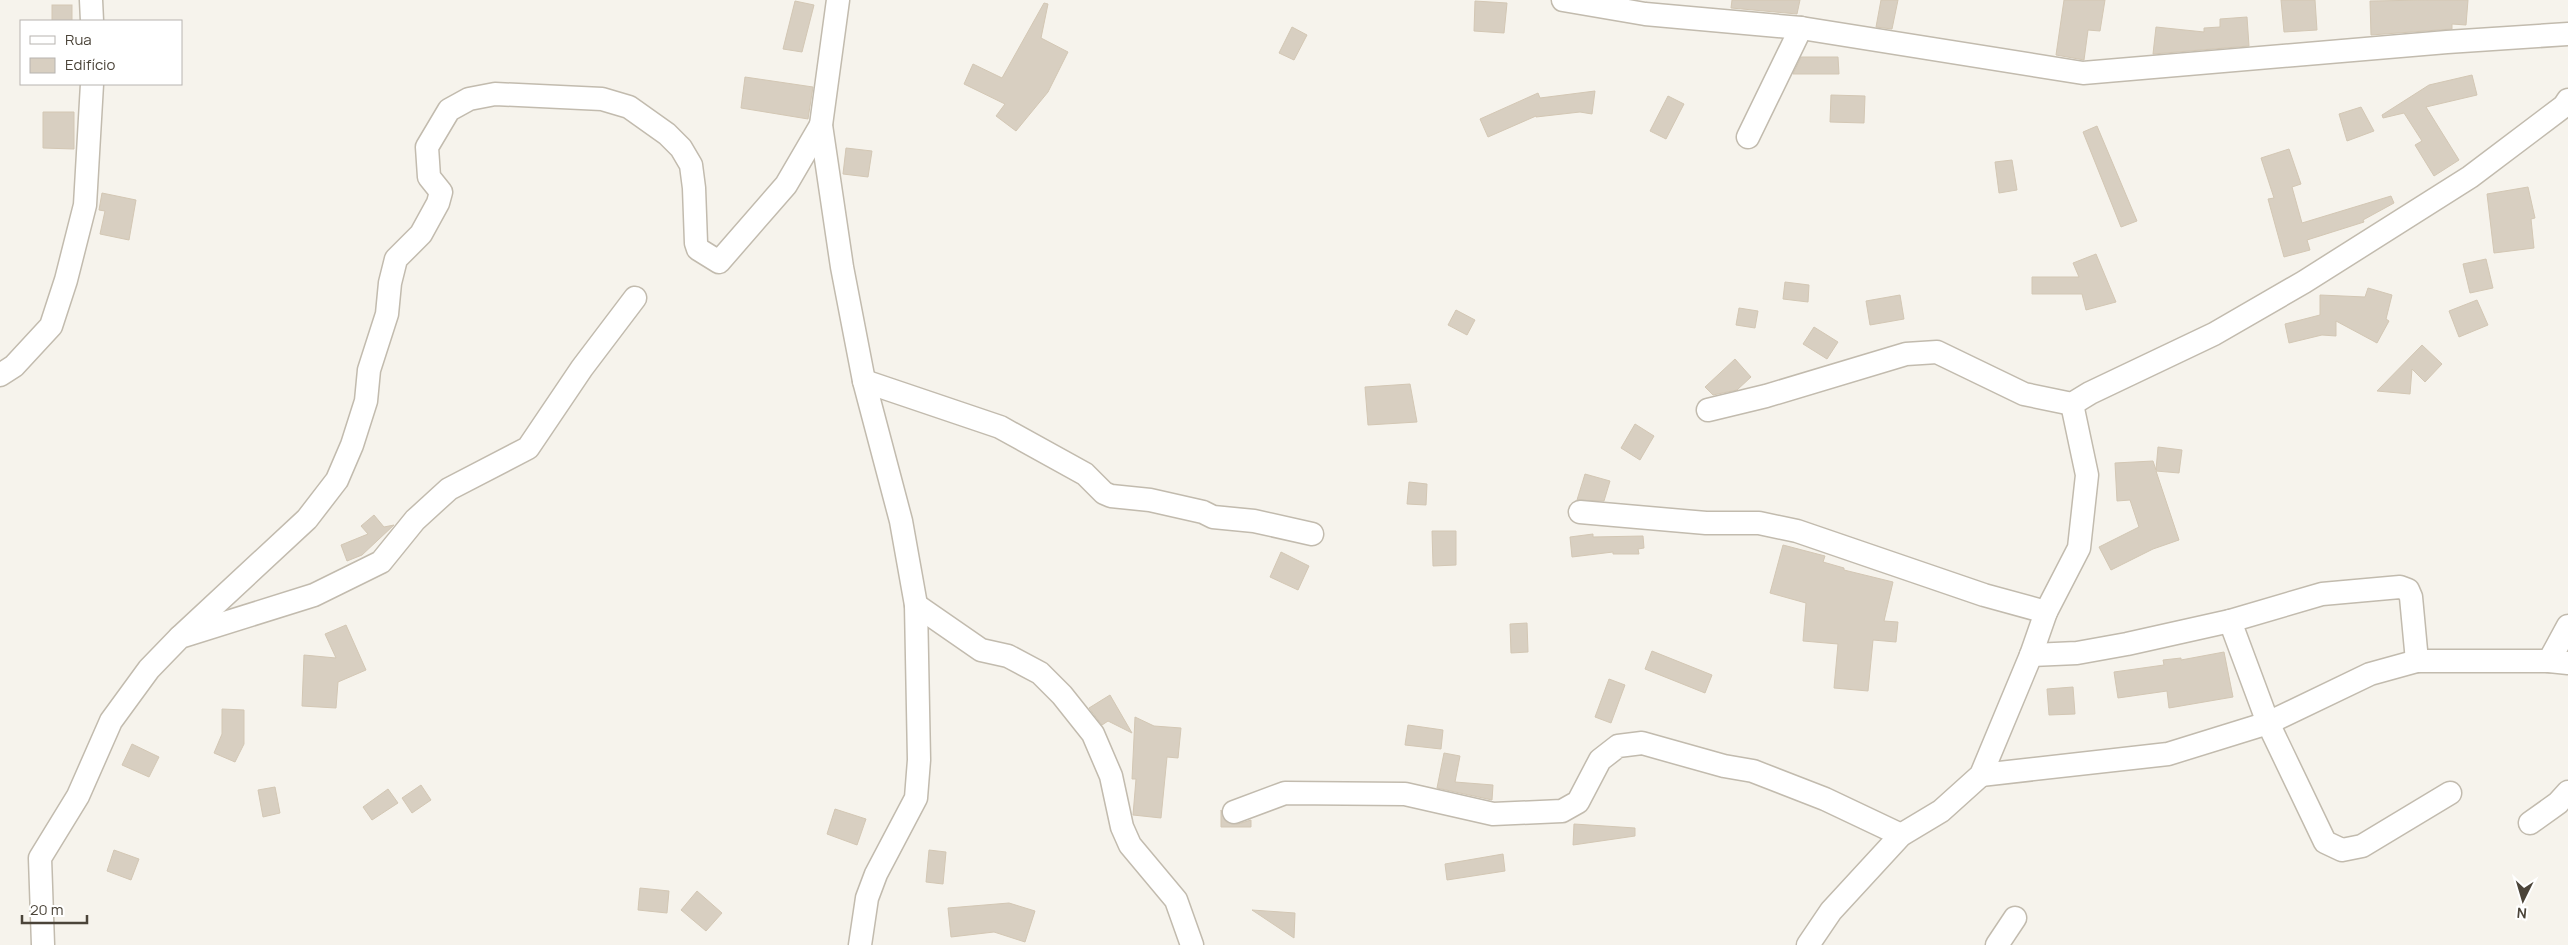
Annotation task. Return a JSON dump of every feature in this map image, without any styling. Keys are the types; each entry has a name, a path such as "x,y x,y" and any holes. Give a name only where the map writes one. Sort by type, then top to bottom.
{"street":[{"path":"91,0 92,20"},
{"path":"838,0 821,126 842,267 864,381 901,521 916,605 919,760 916,798 876,874 867,898 860,945"},
{"path":"1563,0 1645,14 1801,28 2083,73 2447,42 2568,34"},
{"path":"1748,137 1801,28"},
{"path":"0,375 14,366 51,326 66,280 85,205 92,85"},
{"path":"43,945 40,858 78,796 111,721 149,669 180,637 306,518 338,480 352,445 366,401 369,370 387,314 390,283 396,260 420,234 438,203 442,192 429,177 427,148 449,110 469,99 495,94 602,100 629,107 667,134 681,148 691,165 694,188 696,243 698,249 719,262 786,185 821,126"},
{"path":"1708,410 1766,396 1906,354 1937,352 2024,394 2072,404 2090,393 2214,334 2304,282 2470,177 2567,103"},
{"path":"180,637 314,596 381,562 415,520 449,489 528,448 582,368 635,298"},
{"path":"864,381 1000,427 1085,474 1104,493 1111,496 1150,500 1203,512 1213,517 1254,521 1312,534"},
{"path":"1808,945 1831,911 1901,835 1941,811 1980,775 2031,655 2046,612 2079,548 2087,475 2072,404"},
{"path":"1580,512 1706,523 1759,523 1797,531 1984,595 2046,612"},
{"path":"2031,655 2077,653 2230,621 2322,594 2400,587 2408,590 2411,597 2417,662"},
{"path":"916,605 981,650 1008,656 1040,673 1062,695 1093,734 1111,776 1122,827 1130,845 1176,900 1192,945"},
{"path":"2230,621 2268,723 2325,842 2342,850 2362,846 2450,793"},
{"path":"1980,775 2168,754 2268,723 2370,674 2417,662 2559,662 2568,626"},
{"path":"1234,812 1285,793 1405,794 1493,814 1562,811 1578,802 1600,760 1618,746 1642,743 1724,766 1753,771 1825,798 1901,835"},
{"path":"2530,823 2558,803 2568,792"},
{"path":"1997,945 2015,918"}],"building":[{"path":"1732,0 1800,0 1797,14 1731,8"},
{"path":"1881,0 1898,0 1892,29 1876,27"},
{"path":"2064,0 2105,0 2100,31 2088,30 2084,60 2056,55"},
{"path":"2281,0 2315,0 2317,30 2284,32"},
{"path":"2468,0 2466,25 2452,24 2452,29 2371,35 2370,1"},
{"path":"795,1 814,5 802,52 783,49"},
{"path":"1475,1 1507,3 1504,33 1474,31"},
{"path":"1044,3 1048,4 1041,38 1068,52 1048,92 1016,131 996,116 1005,104 964,84 973,64 1002,78"},
{"path":"52,5 72,5 72,20 52,20"},
{"path":"2247,17 2249,46 2153,54 2156,27 2204,32 2204,28 2220,27 2220,19"},
{"path":"1292,27 1307,35 1294,60 1279,53"},
{"path":"1801,57 1838,57 1839,74 1793,74"},
{"path":"2472,75 2477,95 2426,107 2459,160 2434,176 2415,145 2422,141 2404,113 2383,118 2382,115 2429,85"},
{"path":"745,77 813,87 808,119 741,108"},
{"path":"1595,91 1592,114 1580,112 1536,116 1488,137 1480,119 1538,93 1540,98"},
{"path":"1831,95 1865,96 1864,123 1830,122"},
{"path":"1668,96 1684,104 1666,139 1650,131"},
{"path":"2361,107 2374,131 2347,141 2339,114"},
{"path":"43,112 74,112 74,149 43,148"},
{"path":"2097,126 2137,221 2121,227 2083,132"},
{"path":"846,148 872,151 868,177 843,174"},
{"path":"2289,149 2301,184 2292,187 2302,223 2391,196 2394,203 2363,220 2364,222 2307,240 2310,250 2284,257 2268,199 2274,198 2261,158"},
{"path":"2012,160 2017,190 1999,193 1995,162"},
{"path":"2528,187 2535,218 2531,219 2534,248 2494,253 2487,194"},
{"path":"102,193 136,200 129,240 100,234 105,211 99,210"},
{"path":"2096,254 2116,302 2086,310 2082,294 2032,294 2032,277 2079,277 2073,263"},
{"path":"2486,259 2493,288 2470,293 2463,264"},
{"path":"1785,282 1809,285 1808,302 1783,299"},
{"path":"2368,288 2392,295 2386,319 2389,321 2377,343 2336,321 2336,336 2322,335 2289,343 2285,324 2320,315 2320,295 2365,297"},
{"path":"1900,295 1904,319 1870,325 1866,301"},
{"path":"2477,300 2488,325 2459,337 2449,311"},
{"path":"1739,308 1758,311 1755,328 1736,325"},
{"path":"1456,310 1475,320 1467,335 1448,325"},
{"path":"1814,327 1838,342 1827,359 1803,344"},
{"path":"2422,345 2442,364 2425,382 2412,369 2410,394 2377,391"},
{"path":"1735,359 1751,377 1737,390 1713,395 1705,387"},
{"path":"1410,384 1417,422 1368,425 1365,387"},
{"path":"1635,424 1654,436 1640,460 1621,448"},
{"path":"2158,447 2182,450 2179,473 2156,471 2179,540 2153,549 2111,570 2099,547 2139,527 2130,500 2117,501 2115,463 2153,461 2156,470"},
{"path":"1585,474 1610,481 1604,501 1577,500"},
{"path":"1409,482 1427,484 1426,505 1407,504"},
{"path":"374,515 384,527 394,525 362,555 347,561 341,545 368,534 361,526"},
{"path":"1432,531 1456,531 1456,565 1433,566"},
{"path":"1593,534 1593,537 1643,536 1644,548 1638,549 1639,554 1613,554 1613,552 1572,557 1570,537"},
{"path":"1783,545 1825,556 1823,562 1844,568 1844,570 1893,582 1884,621 1898,622 1896,642 1873,640 1868,691 1834,688 1838,644 1803,641 1806,603 1770,593"},
{"path":"1281,552 1309,566 1298,590 1270,577"},
{"path":"1527,623 1528,652 1511,653 1510,624"},
{"path":"346,625 366,670 338,682 336,708 302,706 304,655 336,658 325,634"},
{"path":"1652,651 1712,675 1705,693 1645,669"},
{"path":"2224,652 2233,697 2169,708 2167,691 2118,698 2114,672 2164,665 2163,660 2181,658 2181,660"},
{"path":"1609,679 1625,685 1611,723 1595,717"},
{"path":"2073,687 2075,714 2049,715 2047,689"},
{"path":"1110,695 1132,733 1108,721 1102,725 1089,708"},
{"path":"222,709 244,710 244,744 235,762 214,753 222,734"},
{"path":"1135,717 1154,726 1181,728 1178,758 1167,757 1161,818 1133,815 1136,779 1132,779"},
{"path":"1408,725 1443,730 1441,749 1405,745"},
{"path":"132,744 159,757 149,777 122,765"},
{"path":"1444,753 1460,756 1455,782 1493,785 1492,800 1437,788"},
{"path":"421,785 431,800 412,813 402,798"},
{"path":"275,787 280,813 263,817 258,790"},
{"path":"388,789 398,803 372,820 363,807"},
{"path":"835,809 866,819 857,845 827,834"},
{"path":"1221,810 1226,822 1238,824 1251,820 1251,827 1221,827"},
{"path":"1574,824 1635,828 1635,836 1573,845"},
{"path":"114,850 139,859 131,880 107,871"},
{"path":"929,850 946,852 943,884 926,882"},
{"path":"1503,854 1505,871 1447,880 1445,864"},
{"path":"640,888 669,891 667,913 638,910"},
{"path":"697,891 722,913 706,931 681,910"},
{"path":"1009,903 1035,911 1025,942 994,932 951,937 948,908"},
{"path":"1252,910 1295,913 1294,938"}]}
